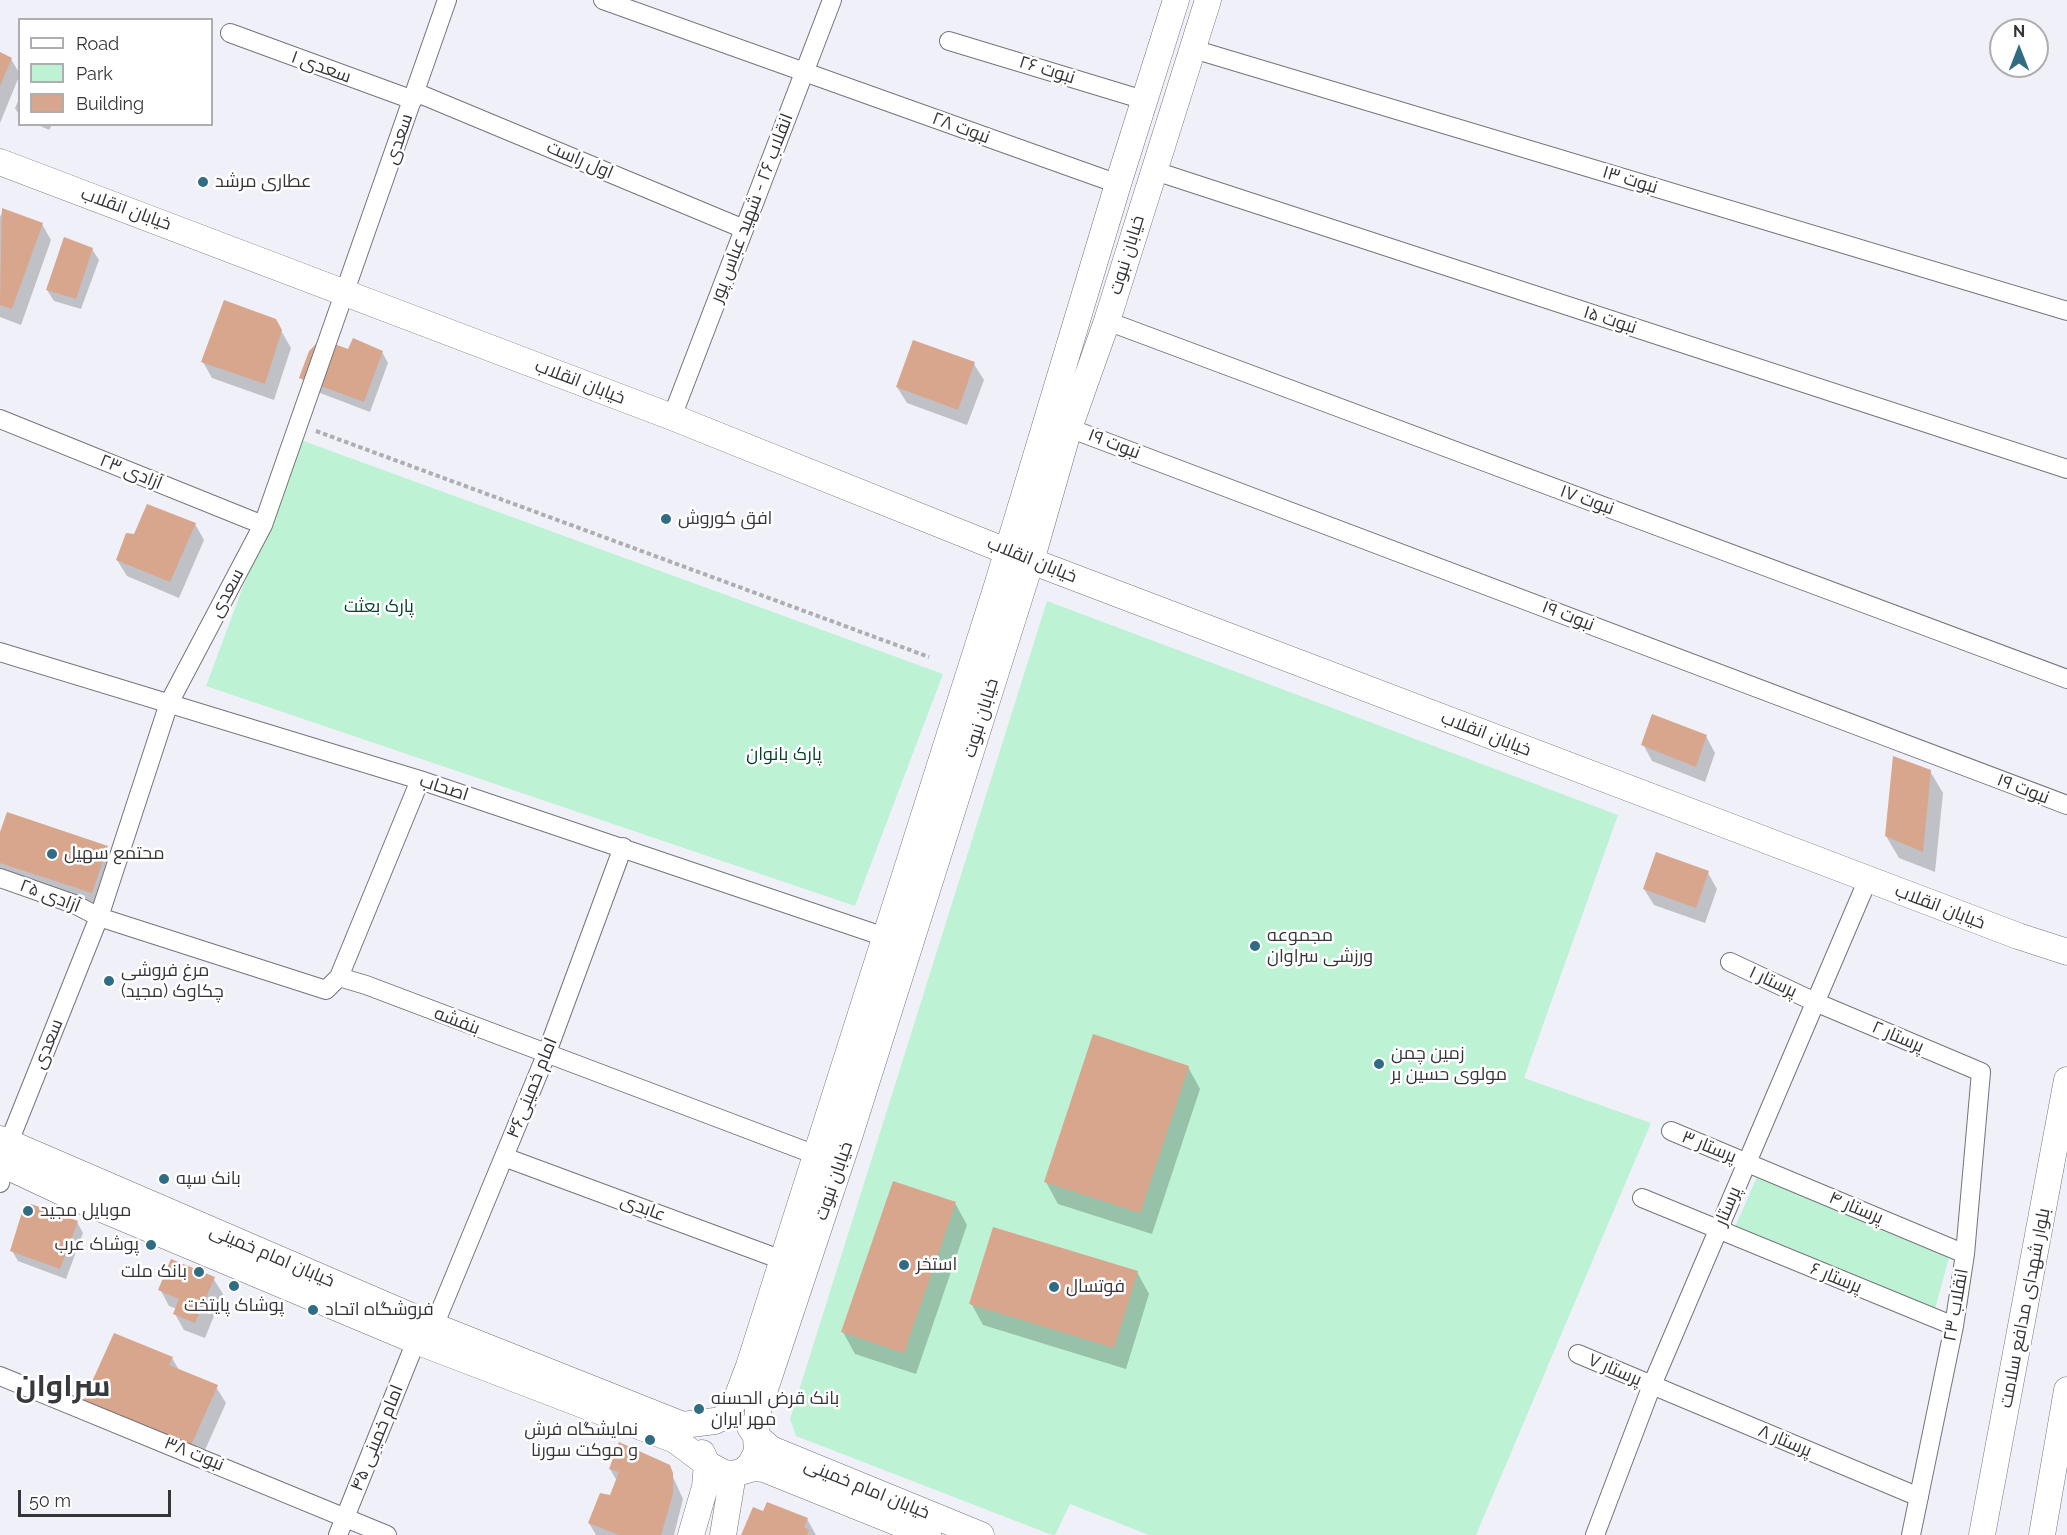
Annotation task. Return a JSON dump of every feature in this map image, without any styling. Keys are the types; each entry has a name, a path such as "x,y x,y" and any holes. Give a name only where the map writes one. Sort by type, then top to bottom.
{"main road":[{"name":"خیابان نبوت","path":"719,1420 738,1395 746,1376 997,586 1006,549 1176,0"},
{"name":"خیابان نبوت","path":"756,1436 760,1401 909,945 1031,561 1069,428 1107,321 1150,176 1208,0"},
{"name":"خیابان انقلاب","path":"0,162 672,417 1006,549 1031,561 1868,879 2067,952"},
{"path":"1120,178 1150,176"},
{"path":"885,937 909,945"},
{"name":"بلوار شهدای مدافع سلامت","path":"1982,1535 2067,1080"},
{"name":"خیابان امام خمینی","path":"3,1159 425,1333 675,1440 707,1464"},
{"name":"خیابان امام خمینی","path":"425,1333 683,1425 719,1420"},
{"path":"2042,1535 2067,1390"},
{"path":"691,1535 705,1487 707,1464 701,1446 707,1428 719,1420 743,1421 756,1436 755,1456 738,1472 723,1535"},
{"name":"خیابان امام خمینی","path":"756,1436 771,1449 798,1461 981,1535"},
{"path":"707,1464 714,1470 738,1472"},
{"name":"خیابان امام خمینی","path":"738,1472 754,1468 764,1469 928,1535"}],"street":[{"name":"سعدی","path":"3,1159 99,917 169,704 263,525 447,0"},
{"name":"نبوت ۲۸","path":"603,0 805,72 1120,178"},
{"name":"انقلاب ۲۶ - شهید عباس پور","path":"672,417 832,0"},
{"name":"سعدی ۱","path":"230,33 414,96"},
{"name":"نبوت ۲۶","path":"949,41 1144,100"},
{"name":"نبوت ۱۳","path":"1192,49 2067,311"},
{"name":"اول راست","path":"414,96 744,229"},
{"name":"نبوت ۱۵","path":"1150,176 2067,469"},
{"name":"نبوت ۱۷","path":"1107,321 2067,679"},
{"name":"آزادی ۲۳","path":"0,419 263,525"},
{"name":"نبوت ۱۹","path":"1069,428 2067,805"},
{"name":"اصحاب","path":"0,652 420,780 885,937"},
{"path":"99,917 326,990 339,977 420,780"},
{"name":"امام خمینی۴۶","path":"425,1333 504,1157 546,1056 623,847"},
{"name":"آزادی ۲۵","path":"0,878 74,904 99,917"},
{"name":"پرستار","path":"1595,1535 1652,1385 1868,879"},
{"name":"پرستار ۱","path":"1730,962 1815,1002"},
{"name":"بنفشه","path":"339,977 816,1155"},
{"name":"پرستار ۲","path":"1815,1002 1981,1072"},
{"name":"انقلاب ۲۳","path":"1911,1535 1954,1326 1965,1254 1981,1072"},
{"name":"پرستار ۳","path":"1671,1131 1747,1162"},
{"name":"عابدی","path":"504,1157 782,1260"},
{"name":"پرستار ۴","path":"1747,1162 1965,1254"},
{"name":"پرستار ۶","path":"1641,1197 1954,1326"},
{"name":"امام خمینی ۴۵","path":"338,1535 425,1333"},
{"name":"پرستار ۷","path":"1578,1354 1652,1385"},
{"name":"نبوت ۳۸","path":"0,1376 346,1516 387,1535"},
{"name":"پرستار ۸","path":"1652,1385 1919,1497"}],"path":[{"path":"298,425 929,657"}],"green space":[{"name":"پارک بعثت","path":"298,439 943,674 855,906 206,686"},
{"name":"مجموعه ورزشی سراوان","path":"1047,601 1618,815 1524,1078 1651,1123 1476,1535 1149,1535 1070,1504 1055,1535 1052,1535 796,1436 790,1419"},
{"path":"1757,1177 1949,1258 1935,1309 1735,1227"}],"building":[{"path":"0,52 12,58 0,86"},
{"path":"2,208 43,223 12,309 0,305"},
{"path":"64,237 93,248 76,299 46,290"},
{"path":"224,300 276,319 282,330 265,384 201,362"},
{"path":"353,338 383,351 364,402 299,378 309,351 321,339 348,349"},
{"path":"913,340 975,362 958,410 896,387"},
{"path":"147,504 196,523 170,582 116,560 126,533 134,534"},
{"path":"1652,714 1707,735 1696,767 1641,745"},
{"path":"1893,756 1931,770 1923,852 1885,836"},
{"name":"محتمع سهیل","path":"7,812 108,846 92,893 0,863 0,832"},
{"path":"1656,852 1709,871 1696,908 1643,889"},
{"path":"1093,1034 1189,1066 1140,1213 1044,1182"},
{"path":"893,1181 956,1202 904,1353 841,1332"},
{"path":"31,1204 78,1221 60,1269 10,1251 23,1209"},
{"name":"فوتسال","path":"993,1227 1138,1271 1114,1348 969,1304"},
{"path":"171,1259 215,1277 195,1323 173,1314 179,1299 158,1290"},
{"path":"114,1333 173,1357 169,1365 218,1385 188,1452 80,1408"},
{"path":"619,1442 670,1465 673,1473 673,1494 661,1535 619,1535 588,1523 600,1493 610,1495 619,1472 609,1469"},
{"path":"767,1502 808,1518 804,1527 809,1530 807,1535 741,1535 753,1507 763,1511"}],"place":[{"name":"عطاری مرشد","path":"203,182"},
{"name":"افق کوروش","path":"666,519"},
{"name":"محتمع سهیل","path":"52,854"},
{"name":"مجموعه ورزشی سراوان","path":"1255,946"},
{"name":"مرغ فروشی چکاوک (مجید)","path":"109,981"},
{"name":"زمین چمن مولوی حسین بر","path":"1379,1064"},
{"name":"بانک سپه","path":"164,1179"},
{"name":"موبایل مجید","path":"28,1211"},
{"name":"پوشاک عرب","path":"151,1245"},
{"name":"استخر","path":"904,1265"},
{"name":"بانک ملت","path":"199,1272"},
{"name":"پوشاک پایتخت","path":"234,1286"},
{"name":"فوتسال","path":"1054,1287"},
{"name":"فروشگاه اتحاد","path":"313,1310"},
{"name":"بانک قرض الحسنه مهر ایران","path":"699,1409"},
{"name":"نمایشگاه فرش و موکت سورنا","path":"650,1440"}],"district":[{"name":"سراوان","path":"63,1387"}],"park label":[{"name":"پارک بانوان","path":"784,755"}]}
